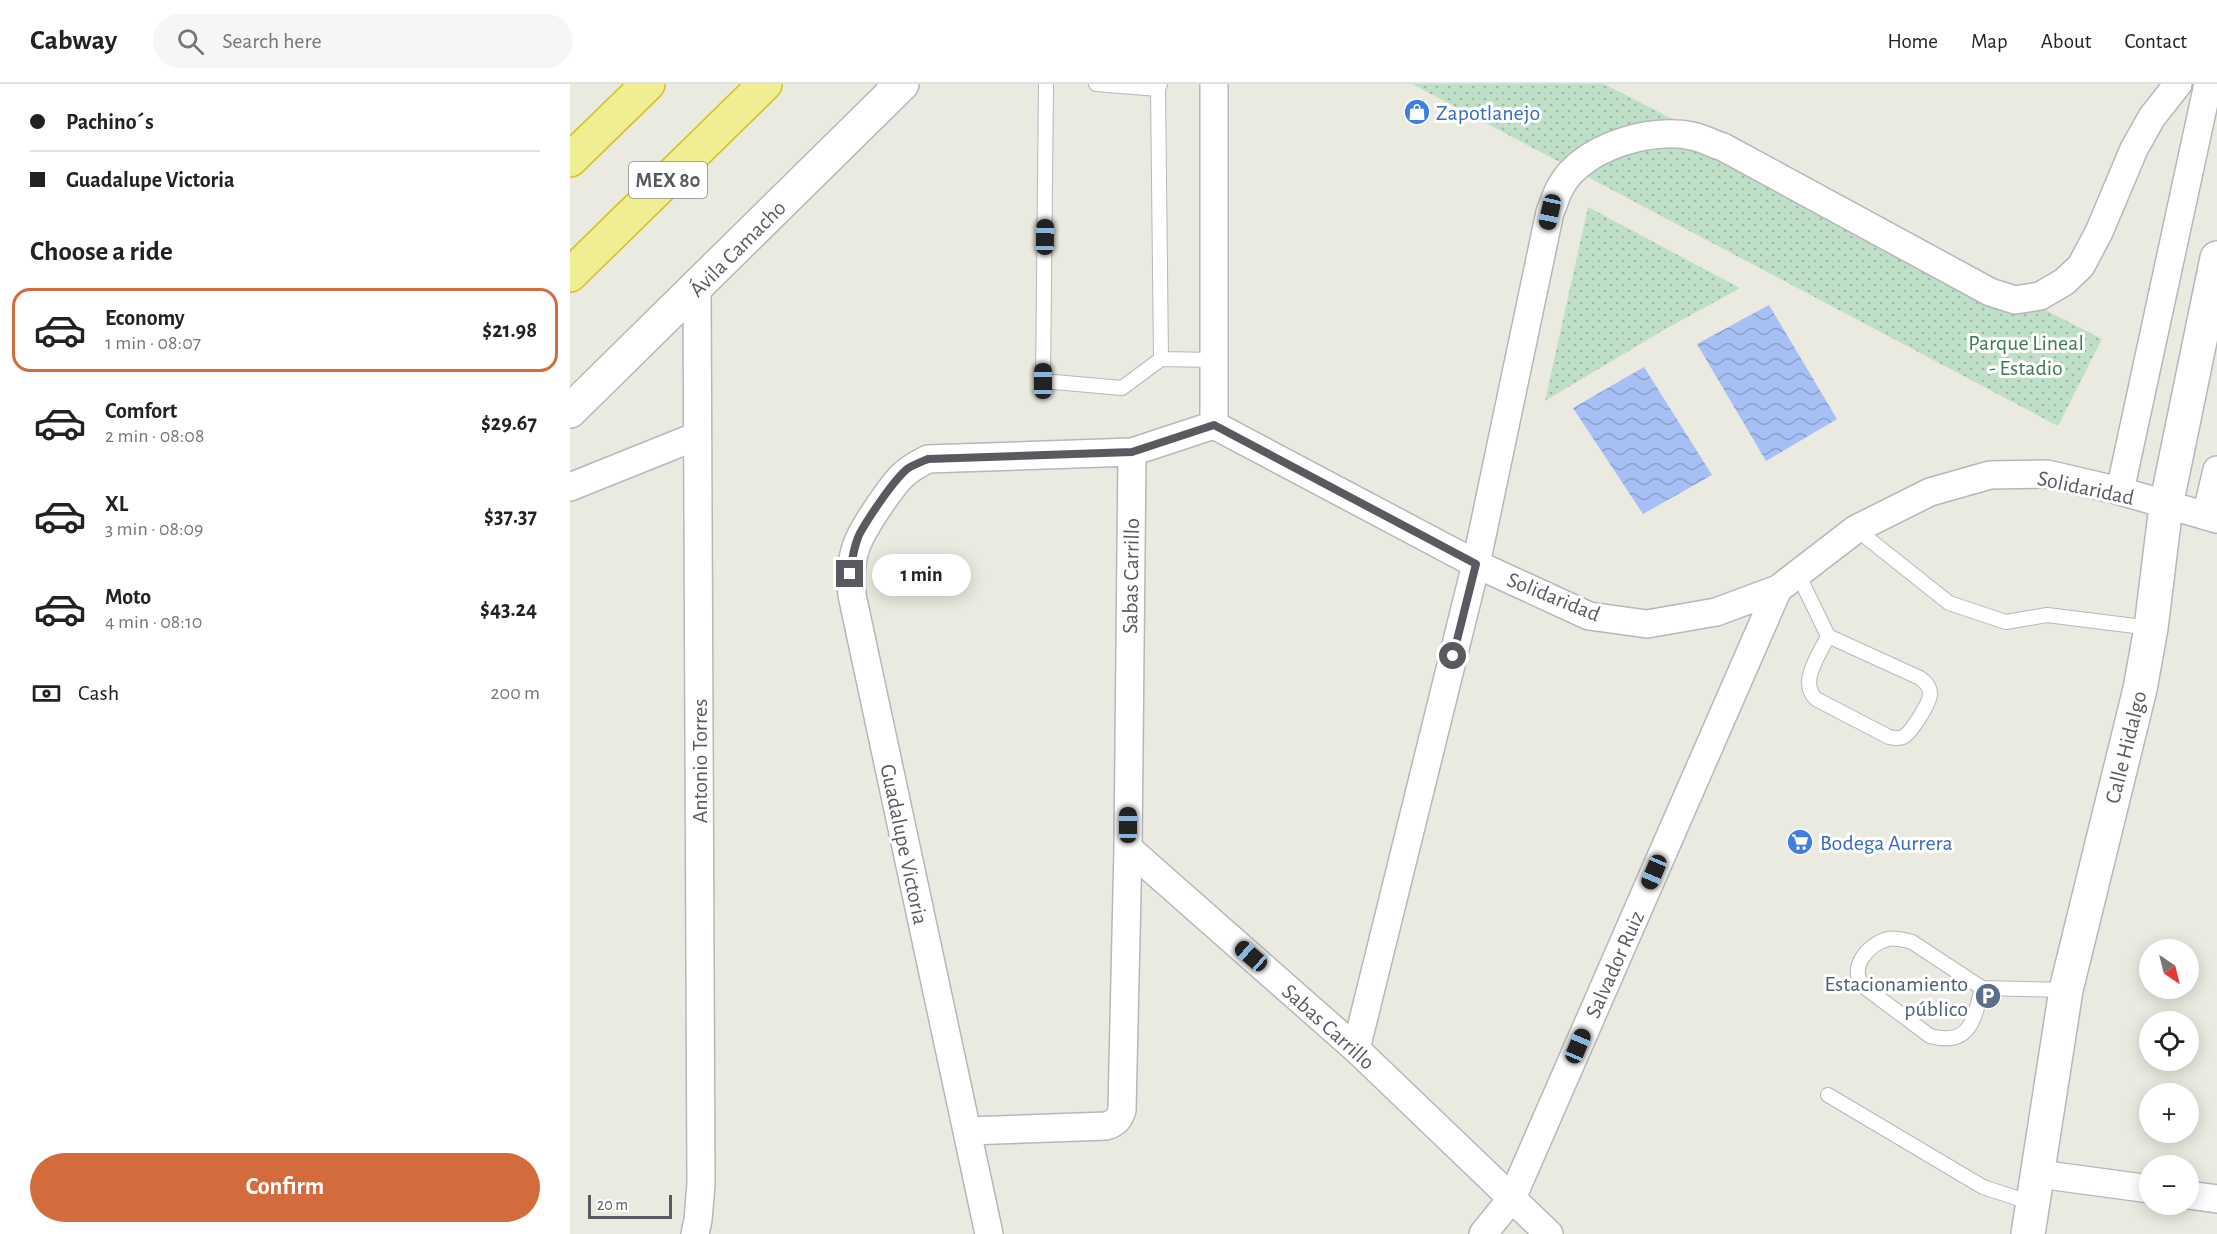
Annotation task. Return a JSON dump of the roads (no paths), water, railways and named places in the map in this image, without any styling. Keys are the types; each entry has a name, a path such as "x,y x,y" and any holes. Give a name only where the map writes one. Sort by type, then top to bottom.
{"highway":[{"path":"570,160 648,84"},
{"name":"MEX 80","path":"570,275 765,84"}],"main road":[{"name":"Ávila Camacho","path":"570,411 902,84"},
{"name":"Calle Hidalgo","path":"2033,1204 2066,990 2140,689 2151,628 2166,506 2217,258"}],"street":[{"path":"1132,452 1214,425 1214,84"},
{"path":"1356,1049 1476,564 1550,212 1561,185 1579,165 1606,147 1664,134 1692,136 1723,147 1990,292 2015,300 2040,296 2064,282 2081,266 2099,232 2134,149 2152,117 2178,84"},
{"path":"2120,491 2208,84"},
{"name":"Antonio Torres","path":"695,1234 701,1184 697,288"},
{"name":"Solidaridad","path":"1214,425 1476,564 1589,616 1647,624 1716,612 1788,582 1856,529 1930,492 1990,475 2047,474 2120,491 2166,506 2212,517"},
{"path":"570,487 697,436"},
{"name":"Guadalupe Victoria","path":"989,1234 852,595 850,574 853,555 860,534 896,481 908,468 928,459 1132,452"},
{"name":"Sabas Carrillo","path":"1132,452 1128,848 1356,1049 1549,1234"},
{"path":"2212,517 2217,470"},
{"name":"Salvador Ruiz","path":"1483,1234 1512,1198 1788,582"},
{"path":"967,1131 1106,1126 1119,1118 1122,1110 1128,848"},
{"path":"2033,1204 2139,1190"},
{"path":"2199,1197 2217,1199"}],"lane":[{"path":"1046,84 1043,381 1122,388 1161,359 1214,360"},
{"path":"1096,84 1159,86 1161,359"},
{"path":"1856,529 1949,603 2006,622 2047,615 2151,628"},
{"path":"1788,582 1828,636 1920,678 1927,684 1930,693 1928,702 1905,736 1897,739 1889,737 1810,694 1809,678 1828,636"},
{"path":"1982,988 1973,1024 1954,1039 1942,1040 1930,1036 1863,986 1856,972 1867,952 1877,944 1888,939 1900,938 1912,942 1982,988 2066,990"},
{"path":"1828,1095 1983,1187 2033,1204"}],"water":[{"path":"1769,305 1837,419 1766,461 1697,344"},
{"path":"1644,367 1712,475 1643,514 1573,408"}],"place":[{"name":"Zapotlanejo","path":"1417,112"},
{"name":"Bodega Aurrera","path":"1800,842"},
{"name":"Estacionamiento público","path":"1988,996"}],"park label":[{"name":"Parque Lineal - Estadio","path":"2026,354"}]}
